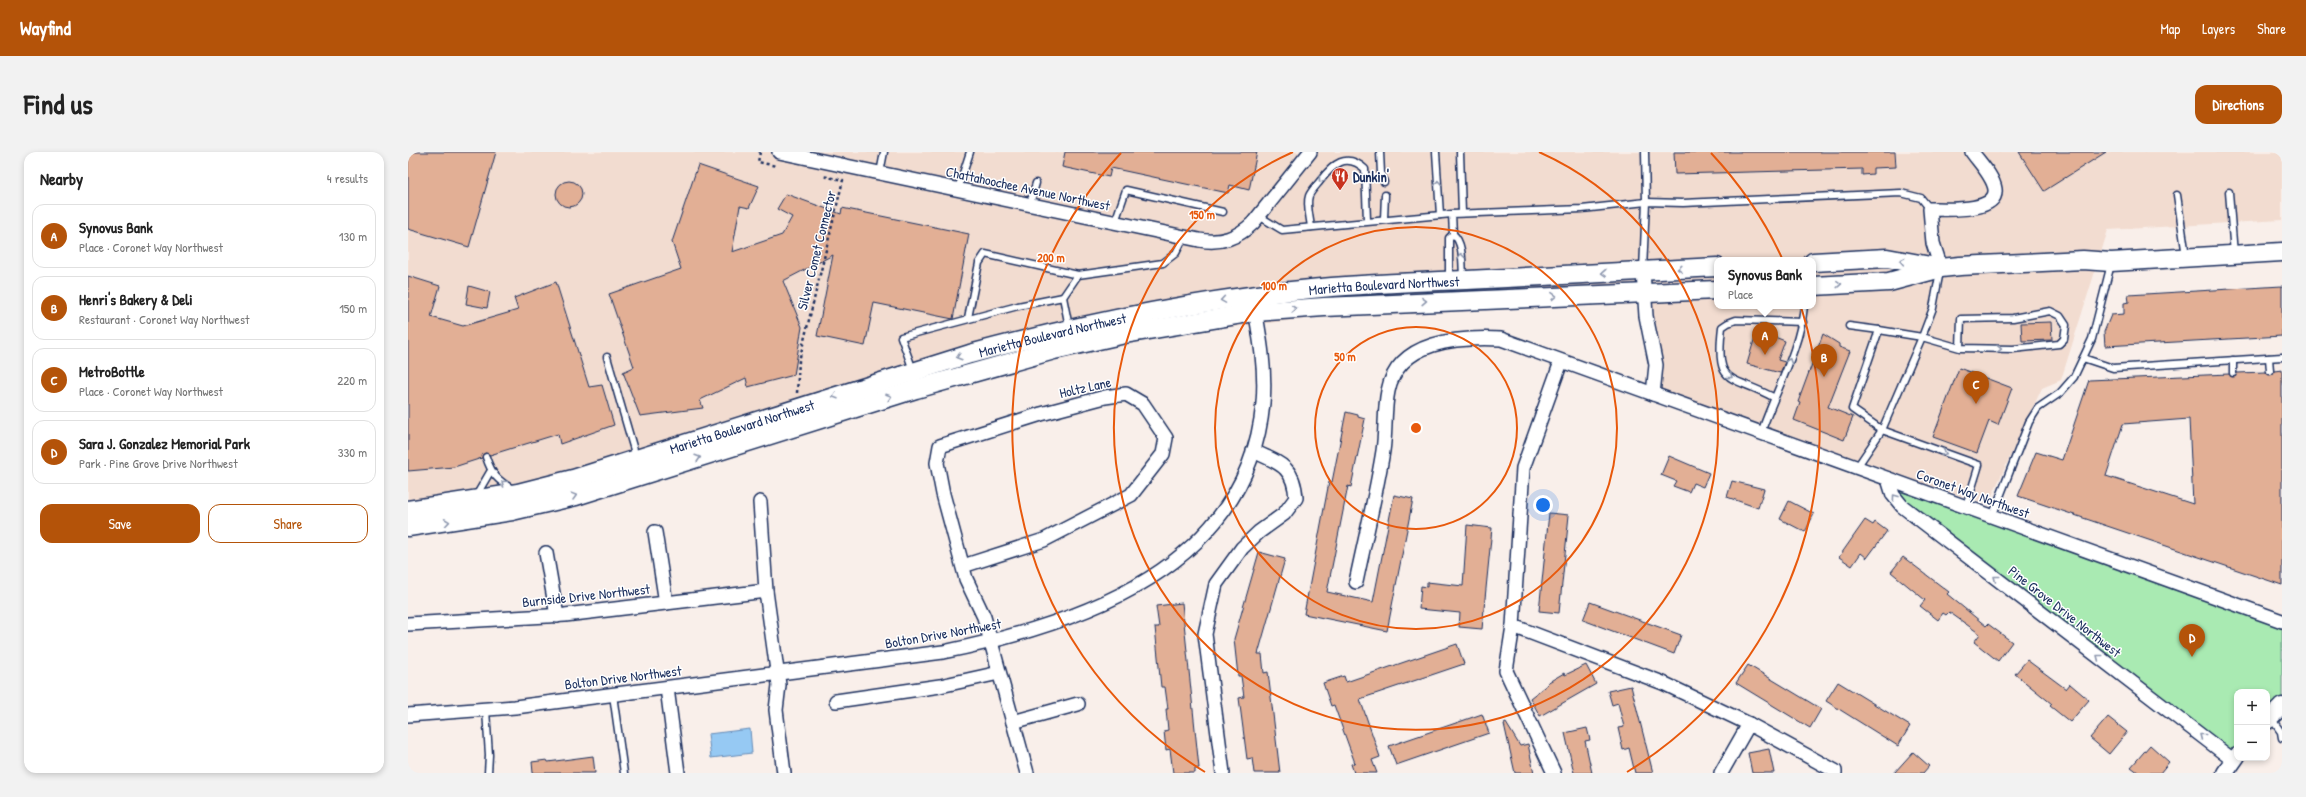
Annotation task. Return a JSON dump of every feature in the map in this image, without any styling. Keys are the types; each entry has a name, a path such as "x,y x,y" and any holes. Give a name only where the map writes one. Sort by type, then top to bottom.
{"main road":[{"path":"1816,286 1889,282 1941,268 2083,260 2111,262 2186,256 2282,252"},
{"path":"1816,262 1887,258 1941,268"},
{"name":"Marietta Boulevard Northwest","path":"408,510 518,493 638,467 913,371 977,352 1111,319 1254,304 1363,285 1714,267"},
{"path":"408,527 512,511 576,496 638,467 1054,350 1254,304 1394,302 1714,290"}],"street":[{"name":"Chattahoochee Avenue Northwest","path":"779,152 817,156 880,173 1199,240 1223,241 1234,238 1242,233 1259,216 1310,152"},
{"path":"1941,268 1933,243 1930,209 1964,209 1984,205 1992,200 1995,190 1993,182 1972,152"},
{"path":"1643,271 1646,316 1656,365 1653,394"},
{"name":"Bolton Drive Northwest","path":"408,715 486,710 943,652 992,642 1079,613 1142,584 1175,562 1207,532 1234,494 1253,451 1259,428 1264,385 1254,304"},
{"name":"Coronet Way Northwest","path":"1356,582 1383,451 1388,391 1395,371 1414,352 1446,341 1470,338 1500,339 2282,621"},
{"path":"1554,773 1506,671 1513,626 1523,468 1561,362"},
{"name":"Holtz Lane","path":"964,566 1044,540 1130,495 1163,454 1166,438 1143,404 1126,394 1105,397 1041,414 940,446 937,463 943,494 964,566 966,579 984,617 992,642 999,673 1027,773"},
{"path":"1223,773 1205,634 1216,584 1242,548 1259,532 1284,514 1296,498 1295,482 1286,468 1253,451"},
{"name":"Pine Grove Drive Northwest","path":"1888,479 1893,495 1902,506 2232,763"},
{"path":"760,502 766,591 778,673 779,695 776,710 784,773"},
{"path":"655,532 666,603"},
{"path":"546,553 557,616"},
{"name":"Burnside Drive Northwest","path":"408,624 557,616 766,591"},
{"path":"1513,626 1663,683 1749,724 1835,771 1835,773"},
{"path":"836,701 940,686 999,673"},
{"path":"667,688 678,773"},
{"path":"1013,722 1078,704"},
{"path":"2270,719 2282,706"},
{"path":"1721,773 1749,724"}],"lane":[{"path":"880,173 884,152"},
{"path":"958,189 970,152"},
{"path":"1380,152 1381,182"},
{"path":"1436,152 1440,214"},
{"path":"1460,152 1462,213"},
{"path":"1643,271 1646,202 1645,152"},
{"path":"1311,227 1309,196 1331,166 1338,160 1346,158 1360,163 1365,169 1367,220"},
{"path":"1030,204 1036,183"},
{"path":"1115,222 1126,190 1223,212"},
{"path":"2229,192 2234,254"},
{"path":"1259,216 1282,230 1367,220 1440,214 1582,209 1646,202 1683,203 1901,193 1921,198 1930,209"},
{"path":"1382,195 1384,219"},
{"path":"2177,195 2186,256"},
{"path":"1452,214 1453,234 1449,238 1456,280"},
{"path":"1453,234 1458,238 1460,245 1456,280"},
{"path":"968,318 980,263 985,254 1078,275 1163,263 1176,253 1184,236"},
{"path":"1992,517 2029,422 2038,408 2060,393 2074,377 2092,339 2111,262"},
{"path":"1857,467 1882,430 1922,337 1932,308 1941,268"},
{"path":"913,371 901,338 968,318 1063,297 1078,275"},
{"path":"1063,297 1070,329"},
{"path":"1760,433 1773,396 1788,365 1803,322 1804,309"},
{"path":"1849,326 1922,337 1960,348 2013,349 2059,344 2064,339 2066,325 2060,316 2050,312 2013,318 1961,319 1960,348"},
{"path":"1773,396 1727,377 1721,368 1722,327 1728,322 1736,320 1803,322"},
{"path":"1879,330 1852,409 1882,430 1979,465 1966,507"},
{"path":"607,357 638,467"},
{"path":"2083,358 2113,368 2282,357"},
{"path":"2269,358 2270,371"},
{"path":"2233,360 2233,374"},
{"path":"486,457 490,472 501,482 518,493"},
{"path":"472,501 490,472"},
{"path":"613,695 624,773"},
{"path":"486,710 489,755 488,773"},
{"path":"2270,721 2281,732 2282,738"}],"path":[{"path":"760,152 758,162 781,167"},
{"name":"Silver Comet Connector","path":"796,397 799,361 843,180 820,175"}],"shaded area":[{"path":"408,152 2282,152 2282,220 2108,230 2061,380 2042,388 1988,504 1761,433 1657,397 1647,282 1111,340 548,489 408,501"}],"green space":[{"path":"1890,488 2282,622 2282,707 2270,720 2270,689 2234,689 2234,754"}],"water":[{"path":"750,729 752,753 711,758 708,734"}],"building":[{"path":"408,152 496,152 469,247 408,229"},
{"path":"1065,152 1257,152 1249,190 1230,185 1228,193 1111,168 1109,177 1062,167"},
{"path":"1674,152 1895,152 1896,167 1873,168 1873,174 1862,175 1862,169 1675,174"},
{"path":"2019,152 2106,152 2044,191"},
{"path":"698,165 759,186 749,208 740,206 732,252 782,235 792,217 777,209 786,194 841,214 842,208 969,234 953,319 874,303 865,346 817,336 833,255 783,281 802,327 794,375 748,387 746,378 700,400 703,408 640,416 623,372 634,367 609,294 681,269 672,242"},
{"path":"569,181 578,185 582,194 578,203 569,207 560,203 556,194 560,185"},
{"path":"408,276 440,286 431,317 463,326 518,310 514,298 556,282 589,387 602,385 614,425 560,444 558,434 490,455 485,453 482,458 454,467 408,471"},
{"path":"469,286 490,292 487,308 466,304"},
{"path":"2282,286 2282,336 2105,346 2104,332 2111,315 2124,314 2124,303 2129,302 2128,295"},
{"path":"2051,322 2052,340 2022,341 2021,323"},
{"path":"1757,330 1785,341 1778,360 1785,362 1780,373 1747,364"},
{"path":"1823,334 1839,344 1839,347 1850,351 1828,407 1853,417 1844,440 1794,420 1800,403 1798,402"},
{"path":"1959,368 2012,388 1998,425 1989,421 1977,453 1933,437"},
{"path":"2282,370 2282,585 2018,496 2036,452 2062,460 2089,380 2229,374 2233,377 2237,373 2266,372 2270,375 2274,371","holes":["2189,419 2193,504 2106,476 2123,424"]},
{"path":"1346,412 1358,415 1358,417 1365,419 1351,487 1348,486 1327,592 1373,602 1394,495 1413,499 1387,631 1304,614 1329,482 1332,482"},
{"path":"1669,456 1709,473 1703,487 1693,483 1689,492 1673,486 1676,481 1661,475"},
{"path":"1732,481 1764,489 1758,508 1727,497"},
{"path":"1789,501 1814,514 1805,532 1780,519"},
{"path":"1549,513 1569,515 1559,613 1539,611"},
{"path":"1865,520 1873,525 1875,522 1887,531 1867,558 1861,553 1852,566 1839,557"},
{"path":"1467,525 1492,528 1482,629 1459,627 1460,613 1419,609 1421,586 1427,587 1427,582 1463,586"},
{"path":"1259,552 1285,559 1258,654 1262,654 1264,673 1268,672 1280,773 1254,773 1252,758 1247,759 1239,698 1244,697 1241,676 1238,676 1234,639"},
{"path":"1903,557 1949,592 1947,594 1986,626 1988,624 2012,642 1998,661 1974,642 1980,634 1949,612 1946,615 1943,613 1938,620 1920,606 1925,600 1891,572"},
{"path":"1590,602 1681,635 1674,654 1583,620"},
{"path":"1182,603 1199,768 1195,769 1195,773 1173,773 1170,749 1166,750 1164,731 1168,730 1166,709 1168,709 1165,687 1161,687 1155,627 1159,627 1156,606"},
{"path":"1457,644 1464,664 1360,699 1380,757 1372,760 1377,773 1354,773 1351,764 1355,763 1334,705 1331,706 1323,683 1344,676 1346,682"},
{"path":"2027,660 2066,689 2070,684 2089,700 2070,722 2050,706 2052,704 2015,674"},
{"path":"1586,665 1596,684 1540,716 1530,698 1548,684 1547,683 1564,673 1565,675"},
{"path":"1748,665 1821,709 1810,728 1736,683"},
{"path":"1838,682 1910,726 1898,746 1826,701"},
{"path":"1631,686 1653,773 1635,773 1629,748 1623,750 1618,728 1624,727 1618,703 1612,705 1608,691"},
{"path":"1482,714 1489,733 1396,765 1389,746"},
{"path":"2108,717 2127,732 2109,754 2090,738"},
{"path":"1506,723 1520,746 1528,744 1534,773 1515,773 1504,724"},
{"path":"1587,728 1590,740 1585,741 1592,773 1574,773 1565,733"},
{"path":"2150,745 2169,762 2160,773 2139,773 2131,767"},
{"path":"1769,749 1774,773 1752,773 1748,753"},
{"path":"1913,752 1929,766 1923,773 1894,773"},
{"path":"593,756 595,773 533,773 532,762 547,760 548,762"}],"place":[{"name":"Dunkin'","path":"1340,191"},
{"name":"Synovus Bank","path":"1765,355"},
{"name":"Henri's Bakery & Deli","path":"1824,377"},
{"name":"MetroBottle","path":"1976,404"},
{"name":"Sara J. Gonzalez Memorial Park","path":"2192,657"}]}
